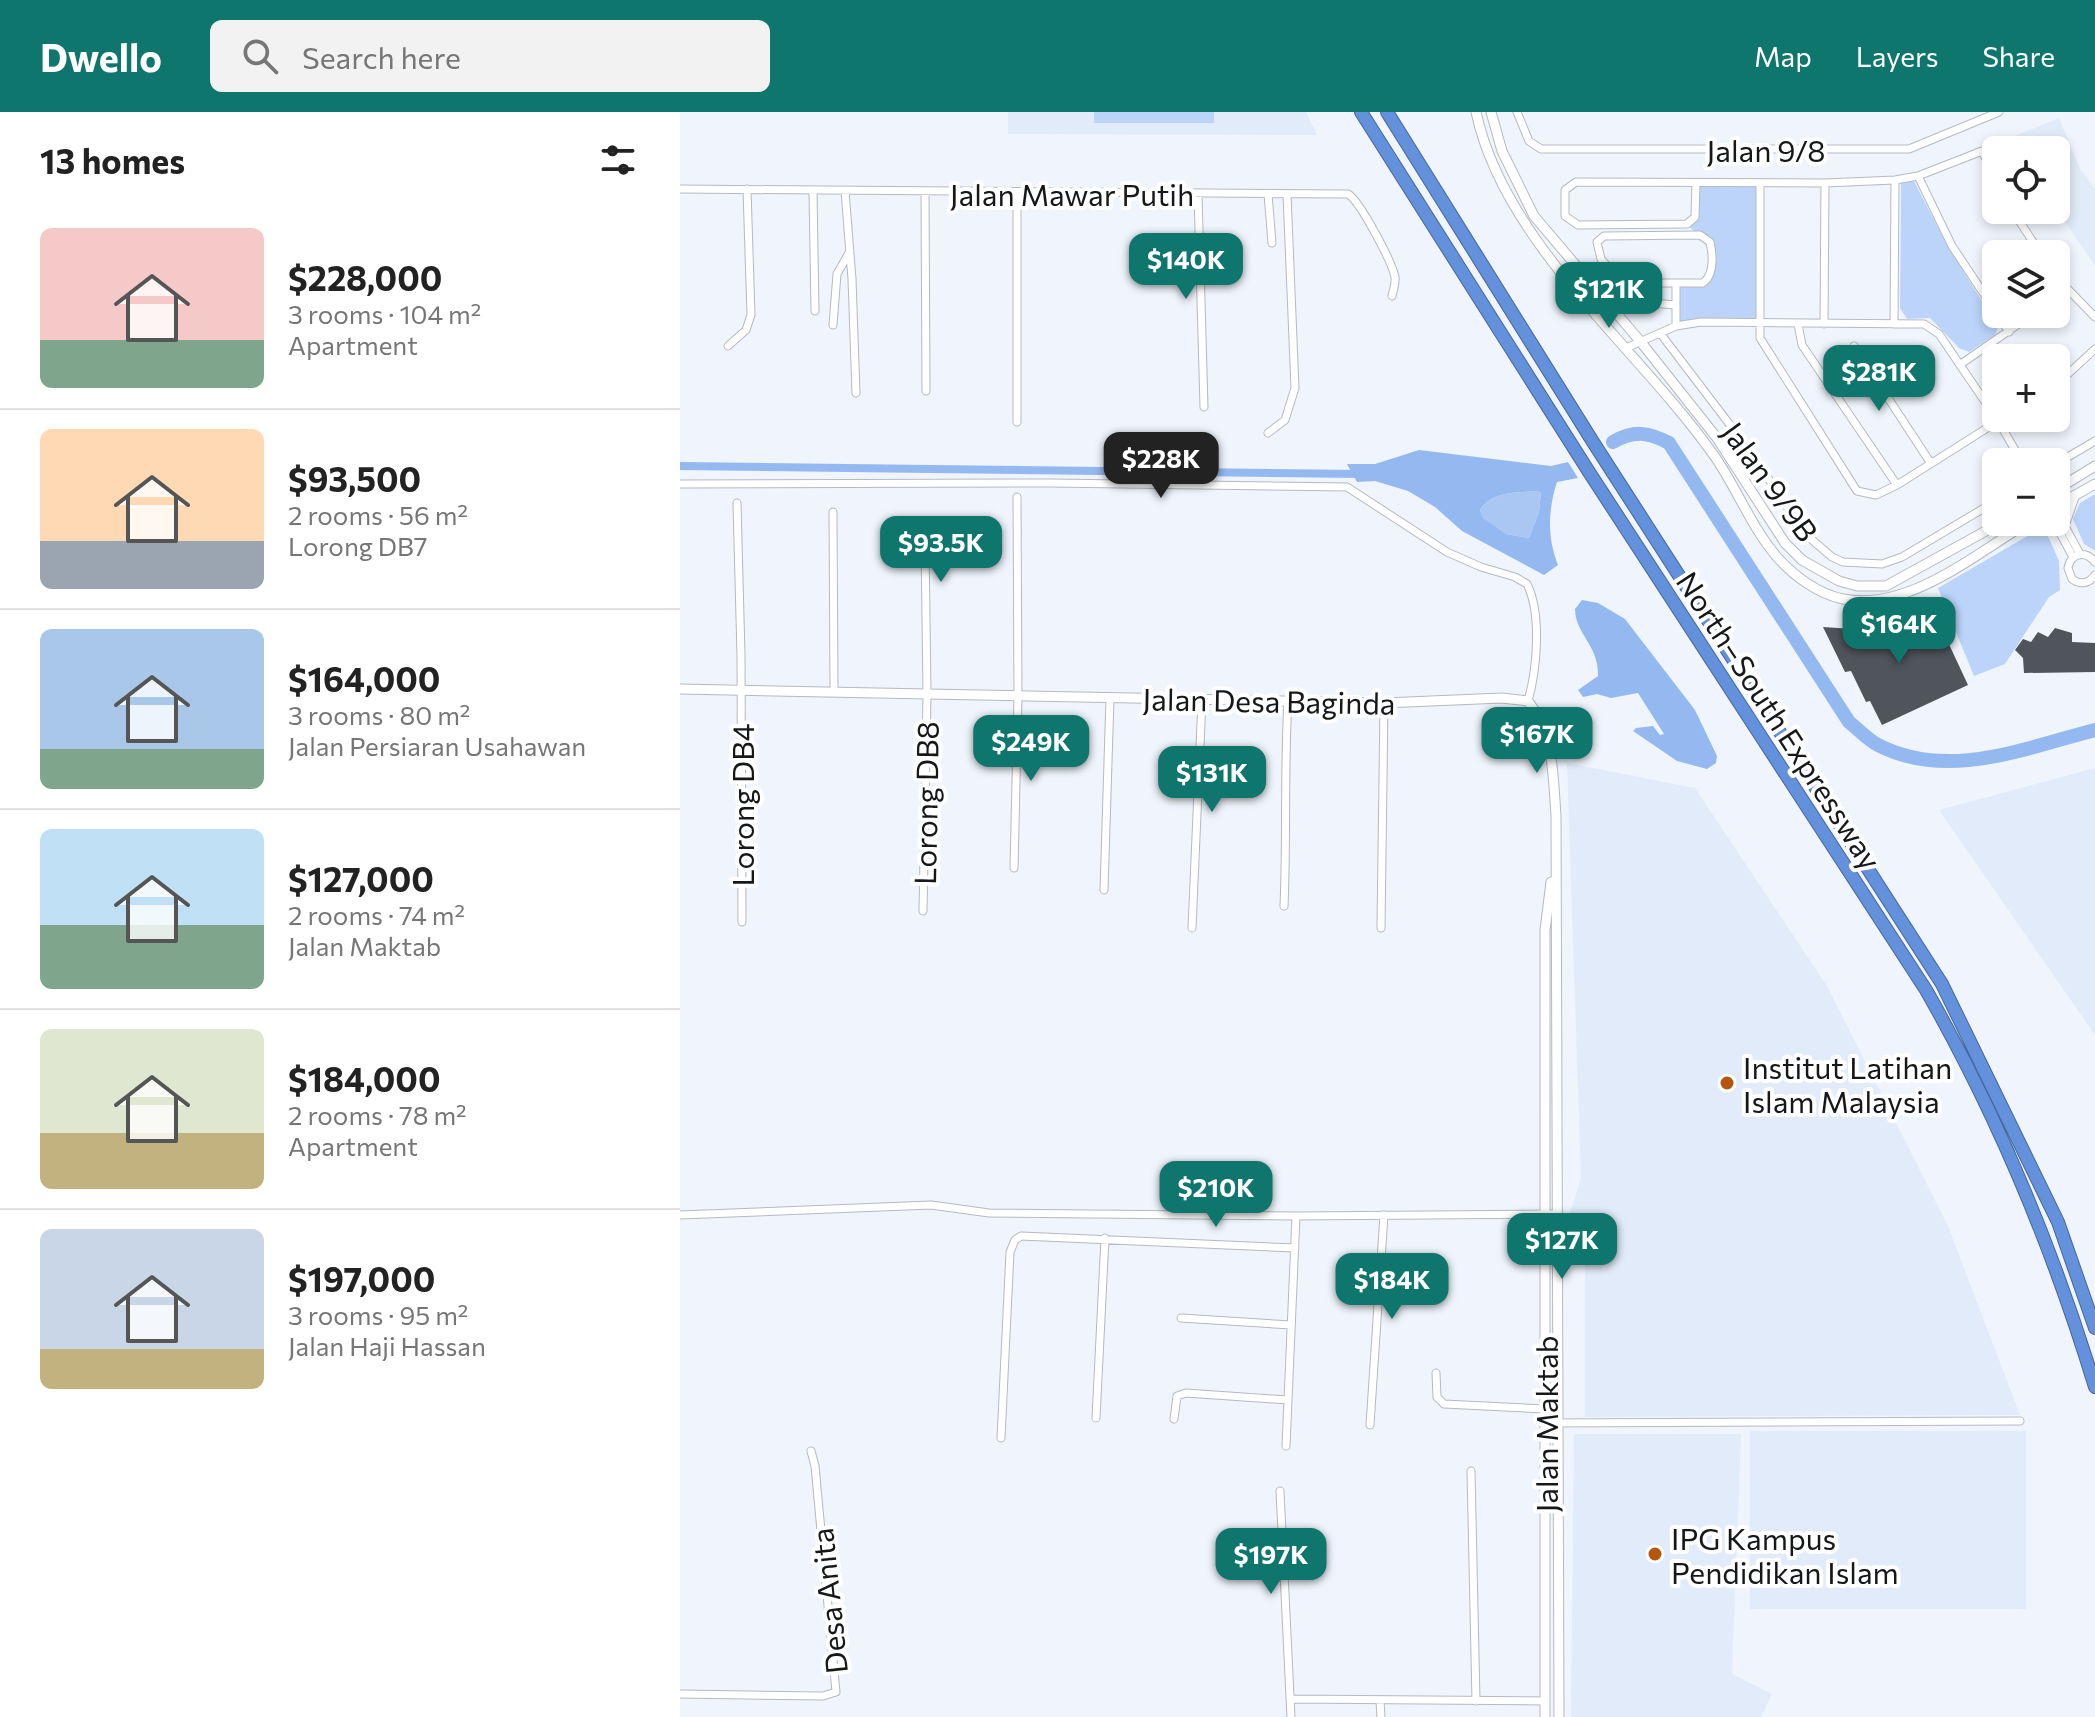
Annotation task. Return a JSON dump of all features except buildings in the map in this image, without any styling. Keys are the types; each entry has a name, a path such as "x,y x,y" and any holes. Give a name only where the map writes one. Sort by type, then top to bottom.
{"highway":[{"name":"North–South Expressway","path":"1361,112 1589,472 1926,990 1960,1049 2041,1229 2071,1308 2095,1387"},
{"name":"North–South Expressway","path":"1387,112 1593,442 1942,984 2058,1222 2095,1328"}],"street":[{"path":"1476,112 1488,153 1524,222 1713,454 1775,554 1794,575 1841,599 1882,600 1900,596 2005,536"},
{"path":"1491,112 1502,151 1534,216 1717,438 1785,543 1802,560 1823,574 1857,586 1891,585 1982,533"},
{"name":"Jalan 9/8","path":"1517,112 1529,141 1541,149 1904,150 1999,112"},
{"path":"1696,183 1695,217 1687,224 1572,223 1565,216 1565,190 1576,182 1825,183 1895,180 1918,176 1982,151"},
{"path":"1918,176 1952,246 1982,291"},
{"path":"1894,324 1895,180"},
{"path":"1760,183 1759,324 1763,343 1857,491 1876,495 1897,485 1982,429"},
{"path":"1824,324 1825,183"},
{"name":"Jalan Mawar Putih","path":"680,189 1343,194 1356,199 1392,266 1396,281 1392,296"},
{"path":"728,346 746,330 751,315 747,189"},
{"path":"813,191 815,311"},
{"path":"845,191 856,393"},
{"path":"925,192 926,391"},
{"path":"1017,193 1017,422"},
{"path":"1198,194 1204,407"},
{"path":"1268,194 1272,243"},
{"path":"1268,433 1285,420 1295,388 1287,194"},
{"path":"1622,283 1695,285 1709,279 1711,248 1706,238 1700,235 1600,238 1597,242 1598,253 1622,283 1642,304 1676,305"},
{"path":"833,325 837,274 850,251"},
{"path":"1676,285 1676,326"},
{"path":"2070,298 2095,317"},
{"path":"1626,348 1676,326 1701,322 1924,324 1933,328 1982,395"},
{"path":"1798,324 1802,345 1897,485"},
{"path":"2006,328 2009,332"},
{"path":"1961,364 2014,328"},
{"name":"Jalan 9/9B","path":"1660,333 1753,455 1804,533 1832,557 1843,562 1882,564 1902,557 1982,509"},
{"path":"1854,346 1930,462"},
{"path":"2070,372 2095,349"},
{"path":"2070,456 2095,441"},
{"path":"2070,482 2095,466"},
{"path":"680,484 1051,483 1347,487 1447,552 1527,584 1533,609 1536,656 1535,677 1525,699"},
{"path":"2070,498 2095,484"},
{"path":"2070,505 2076,494"},
{"path":"1014,868 1018,697 1017,497"},
{"name":"Lorong DB4","path":"737,503 742,922"},
{"path":"833,512 834,691"},
{"name":"Lorong DB8","path":"895,522 924,525 927,694 923,911"},
{"path":"2065,536 2076,556"},
{"path":"2076,556 2094,559"},
{"path":"2076,556 2068,568 2072,579 2085,583 2095,575"},
{"name":"Jalan Desa Baginda","path":"680,689 1384,703 1525,699"},
{"path":"1104,890 1110,698"},
{"name":"Jalan Maktab","path":"1525,699 1542,724 1551,750 1556,843 1545,1409 1545,1717"},
{"path":"1192,928 1202,700"},
{"path":"1284,906 1284,770 1288,701"},
{"path":"1381,928 1384,703"},
{"path":"680,1215 931,1205 989,1213 1296,1216 1551,1214"},
{"name":"Jalan Maktab","path":"1551,1214 1557,1423 1559,1717"},
{"path":"1370,1425 1384,1215"},
{"path":"1286,1446 1296,1216"},
{"path":"1001,1438 1010,1252 1015,1240 1030,1235 1295,1248"},
{"path":"1096,1418 1105,1238"},
{"path":"1181,1318 1291,1325"},
{"path":"1436,1373 1437,1397 1444,1404 1545,1409"},
{"path":"1174,1419 1177,1396 1186,1393 1288,1400"},
{"path":"1545,1423 2020,1421"},
{"name":"Desa Anita","path":"680,1694 823,1696 836,1692 815,1466 811,1451"},
{"path":"1471,1471 1476,1701"},
{"path":"1280,1491 1291,1717"},
{"path":"1292,1699 1476,1701 1545,1697 1559,1693"},
{"path":"1380,1701 1381,1717"}],"shaded area":[{"path":"1008,112 1306,112 1317,135 1008,134"},
{"path":"1094,112 1214,112 1214,123 1094,123"},
{"path":"2059,118 2066,136 2015,136"},
{"path":"2070,145 2080,169 2095,189 2095,266 2067,224 2070,224"},
{"path":"1914,181 1946,243 1982,301 1982,328 1998,328 1995,335 1969,352 1959,348 1930,318 1907,319 1900,308 1901,183"},
{"path":"1696,183 1760,183 1759,324 1676,326 1676,285 1709,279 1711,249 1687,224 1693,222"},
{"path":"1419,450 1551,466 1568,462 1578,478 1557,482 1550,513 1550,534 1558,565 1544,575 1462,531 1435,507 1408,491 1375,481 1357,482 1347,464 1375,464","holes":["1541,493 1539,512 1529,538 1506,534 1483,518 1480,510 1498,496"]},
{"path":"1537,491 1541,493 1539,512 1529,538 1506,534 1483,519 1480,510 1491,499"},
{"path":"2095,494 2094,550 2084,544 2073,519 2080,503"},
{"path":"2028,536 2048,536 2059,561 2060,590 2049,597 2005,664 1974,676 1938,588"},
{"path":"1582,600 1598,603 1625,619 1695,710 1717,756 1716,763 1707,769 1677,761 1633,731 1653,726 1660,735 1664,734 1638,693 1611,698 1597,694 1583,697 1578,690 1598,676 1595,656 1576,618 1575,609"},
{"name":"Institut Latihan Islam Malaysia","path":"1567,763 1695,788 1827,986 1948,1226 2020,1415 1585,1417 1585,1252 1575,1246 1570,1212 1581,1179"},
{"path":"2095,768 2095,1035 1939,810"},
{"path":"1750,1431 2026,1431 2026,1609 1750,1609"},
{"name":"IPG Kampus Pendidikan Islam","path":"1574,1434 1741,1434 1732,1674 1772,1694 1761,1717 1571,1717"}],"waterway":[{"path":"1613,442 1641,434 1669,443 1849,722 1874,743 1905,755 1959,761 2014,752 2095,730"},
{"path":"680,466 1363,474"}],"place":[{"name":"Institut Latihan Islam Malaysia","path":"1727,1083"},
{"name":"IPG Kampus Pendidikan Islam","path":"1655,1554"}]}
